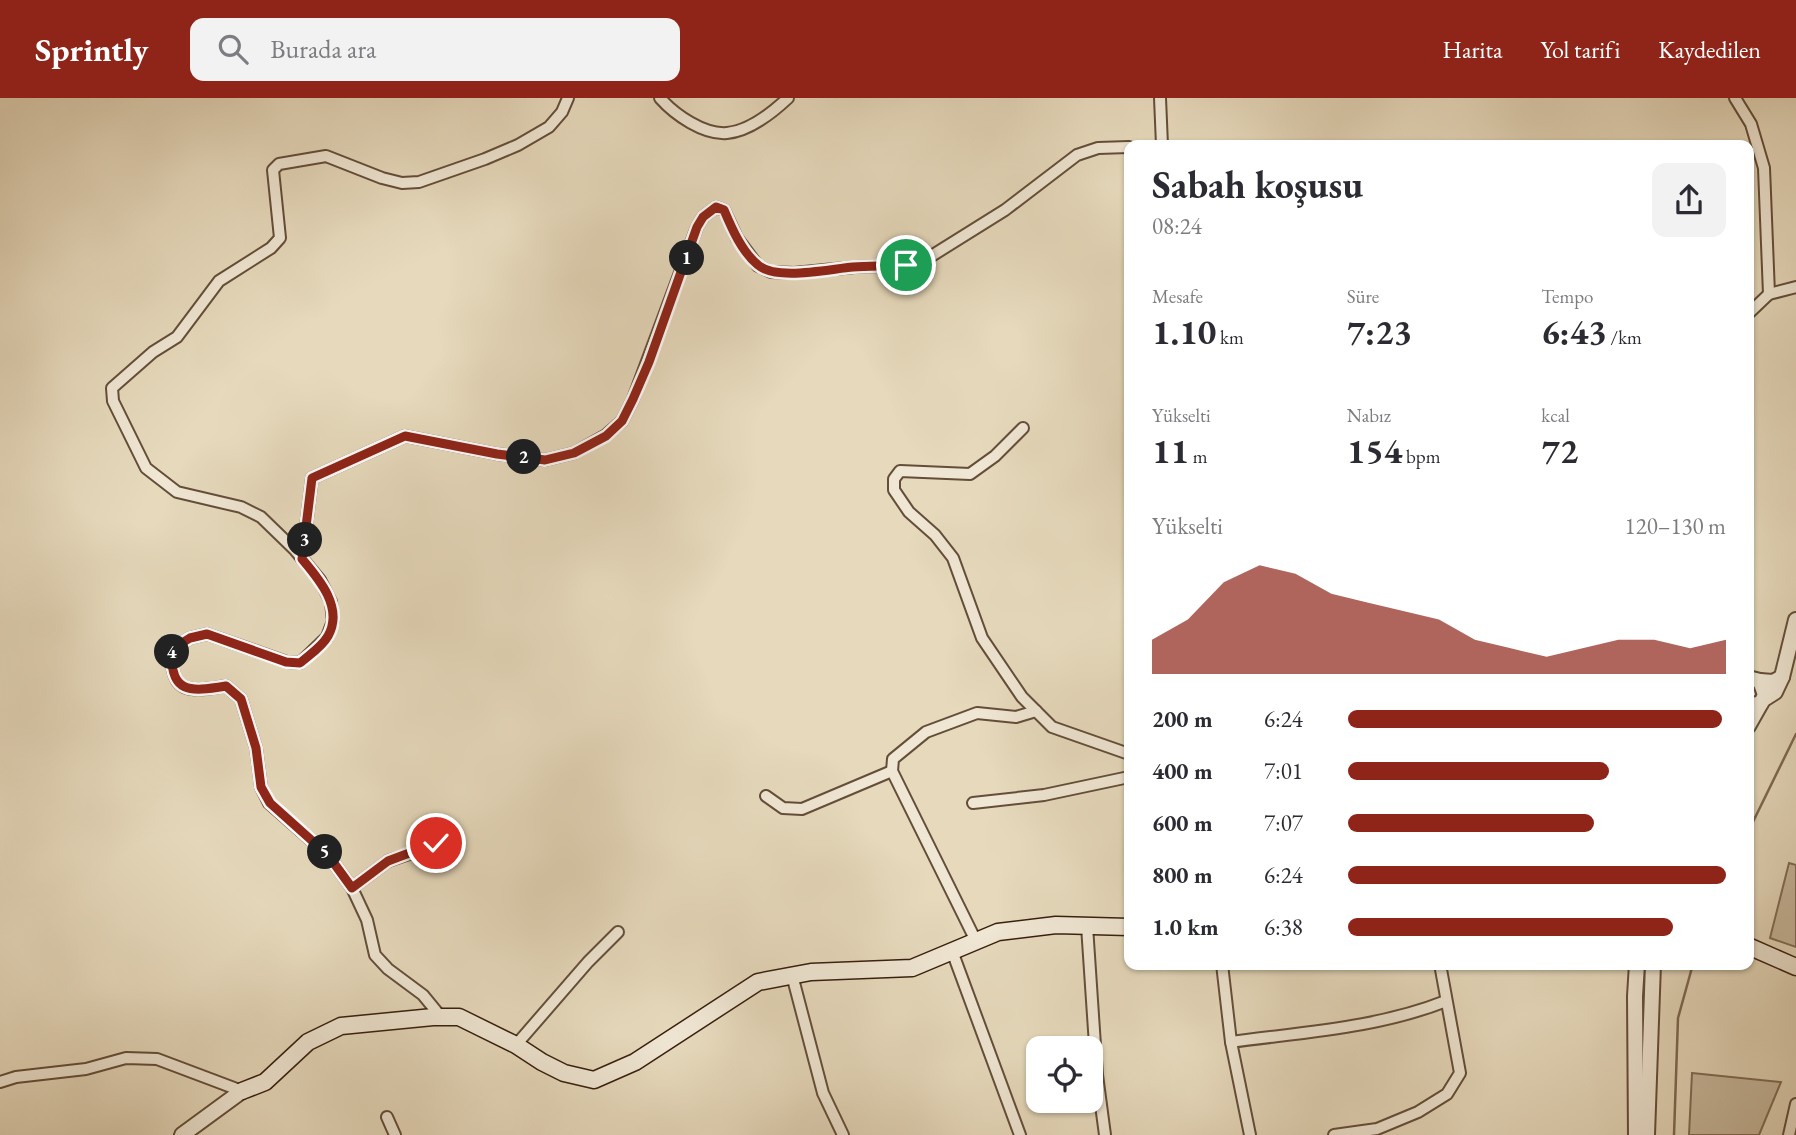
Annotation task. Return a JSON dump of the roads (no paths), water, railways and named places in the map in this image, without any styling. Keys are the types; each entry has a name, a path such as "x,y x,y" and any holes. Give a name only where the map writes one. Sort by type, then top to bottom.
{"main road":[{"path":"242,1091 265,1082 308,1042 341,1026 441,1017 459,1017 516,1045 564,1073 594,1080 635,1062 758,982 811,972 912,968 998,932 1056,925 1124,927"},
{"path":"1754,949 1796,967"}],"street":[{"path":"441,1017 423,995 387,969 375,955 367,920 352,888 328,855 270,803 261,787 256,748 241,699 226,686 185,689 177,681 171,663 172,649 190,638 207,634 286,662 300,663 327,637 333,621 331,602 320,580 261,517 241,507 177,492 146,468 113,401 113,388 153,352 177,337 219,281 271,248 280,238 273,170 278,164 326,156 382,178 402,183 418,182 518,145 549,127 562,112 568,98"},
{"path":"660,98 699,128 726,133 747,126 774,111 788,98"},
{"path":"1160,98 1162,140"},
{"path":"1735,98 1751,124 1764,168 1769,294"},
{"path":"302,559 312,478 405,436 497,454 545,460 574,453 606,436 622,421 633,399 697,227 703,217 716,207 724,210 737,238 758,266 772,272 794,273 906,265 933,256 1005,210 1077,155 1098,148 1124,147"},
{"path":"1754,308 1769,294 1796,288"},
{"path":"1023,428 995,456 970,474 900,471 894,479 894,490 909,512 935,536 953,558 982,638 1022,697 1052,727 1124,752"},
{"path":"1758,703 1775,692 1782,677 1796,620"},
{"path":"1754,680 1773,682 1782,677"},
{"path":"1754,680 1765,690 1758,703"},
{"path":"976,941 892,771 892,760 926,732 977,713 1016,717 1036,711"},
{"path":"766,796 783,808 802,809 892,771"},
{"path":"973,803 1044,795 1124,778"},
{"path":"352,888 388,861 444,842"},
{"path":"1087,926 1097,1075 1105,1135"},
{"path":"516,1045 588,962 618,932"},
{"path":"952,951 1020,1135"},
{"path":"1223,970 1245,1134"},
{"path":"1334,1135 1377,1129 1418,1112 1447,1094 1460,1073 1441,970"},
{"path":"1636,1135 1637,970"},
{"path":"1647,1135 1653,970"},
{"path":"792,975 823,1093 843,1135"},
{"path":"1231,1042 1382,1022 1447,1001"},
{"path":"0,1082 16,1077 86,1069 126,1058 157,1059 242,1091"},
{"path":"183,1135 242,1091"},
{"path":"1789,1135 1796,1104"},
{"path":"387,1117 395,1135"}],"waterway":[{"path":"1754,820 1796,734"},
{"path":"1674,1135 1678,1018 1691,970"}]}
